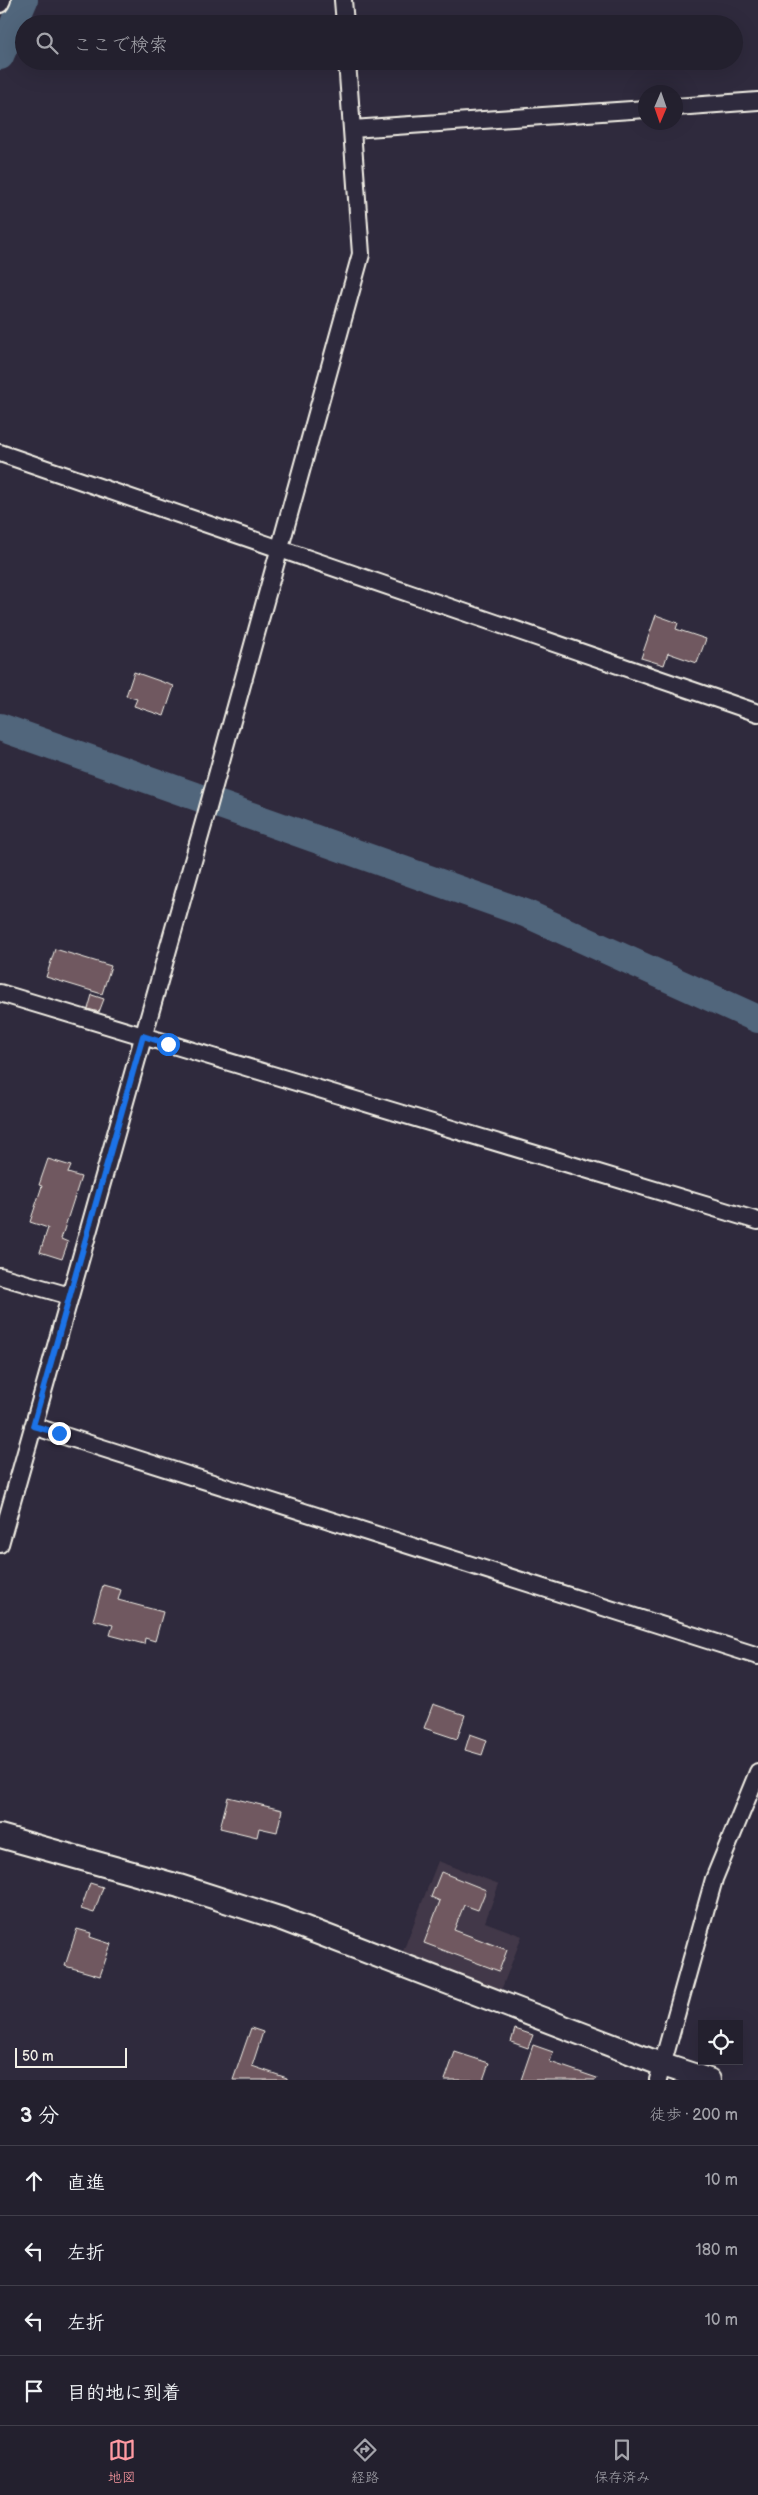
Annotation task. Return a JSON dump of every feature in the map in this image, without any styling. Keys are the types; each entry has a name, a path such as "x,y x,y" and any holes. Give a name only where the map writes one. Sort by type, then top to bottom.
{"street":[{"path":"0,4 2,0"},
{"path":"343,0 344,15"},
{"path":"0,1544 206,815 361,254 348,70"},
{"path":"683,106 758,101"},
{"path":"352,129 638,110"},
{"path":"0,453 758,713"},
{"path":"0,993 758,1221"},
{"path":"0,1276 70,1296"},
{"path":"33,1426 758,1656"},
{"path":"661,2072 717,1872 758,1772"},
{"path":"0,1836 179,1886 282,1919 661,2072 709,2080"}],"shaded area":[{"path":"438,1861 499,1884 485,1922 522,1936 500,1993 402,1954"}],"building":[{"path":"656,615 678,623 676,629 706,639 697,663 668,653 664,665 641,658"},
{"path":"134,672 174,686 164,716 134,706 137,699 126,696"},
{"path":"55,949 111,966 102,994 46,977"},
{"path":"92,995 104,999 99,1012 88,1009"},
{"path":"48,1159 71,1166 68,1173 81,1177 61,1239 68,1242 62,1259 40,1252 48,1228 30,1222 42,1186 39,1185"},
{"path":"103,1585 121,1590 118,1600 163,1612 155,1641 145,1638 144,1644 110,1635 113,1625 93,1620"},
{"path":"433,1704 465,1715 457,1739 424,1728"},
{"path":"470,1734 487,1740 482,1755 465,1750"},
{"path":"228,1797 282,1810 277,1832 259,1828 257,1837 220,1828"},
{"path":"441,1872 486,1890 478,1910 464,1905 454,1930 507,1950 499,1971 424,1943 440,1901 431,1897"},
{"path":"90,1883 103,1887 94,1913 81,1909"},
{"path":"77,1929 91,1933 90,1937 111,1944 100,1976 65,1966"},
{"path":"251,2028 263,2032 252,2066 287,2078 287,2080 233,2080"},
{"path":"515,2029 533,2035 528,2048 511,2042"},
{"path":"533,2045 553,2052 550,2062 597,2078 596,2080 521,2080"},
{"path":"455,2052 489,2063 483,2080 445,2080"}],"waterway":[{"path":"18,15 24,0"},
{"path":"0,56 15,21"},
{"path":"0,727 525,913 758,1019"}],"route":[{"path":"59,1433 33,1426 143,1036 168,1044"}]}
